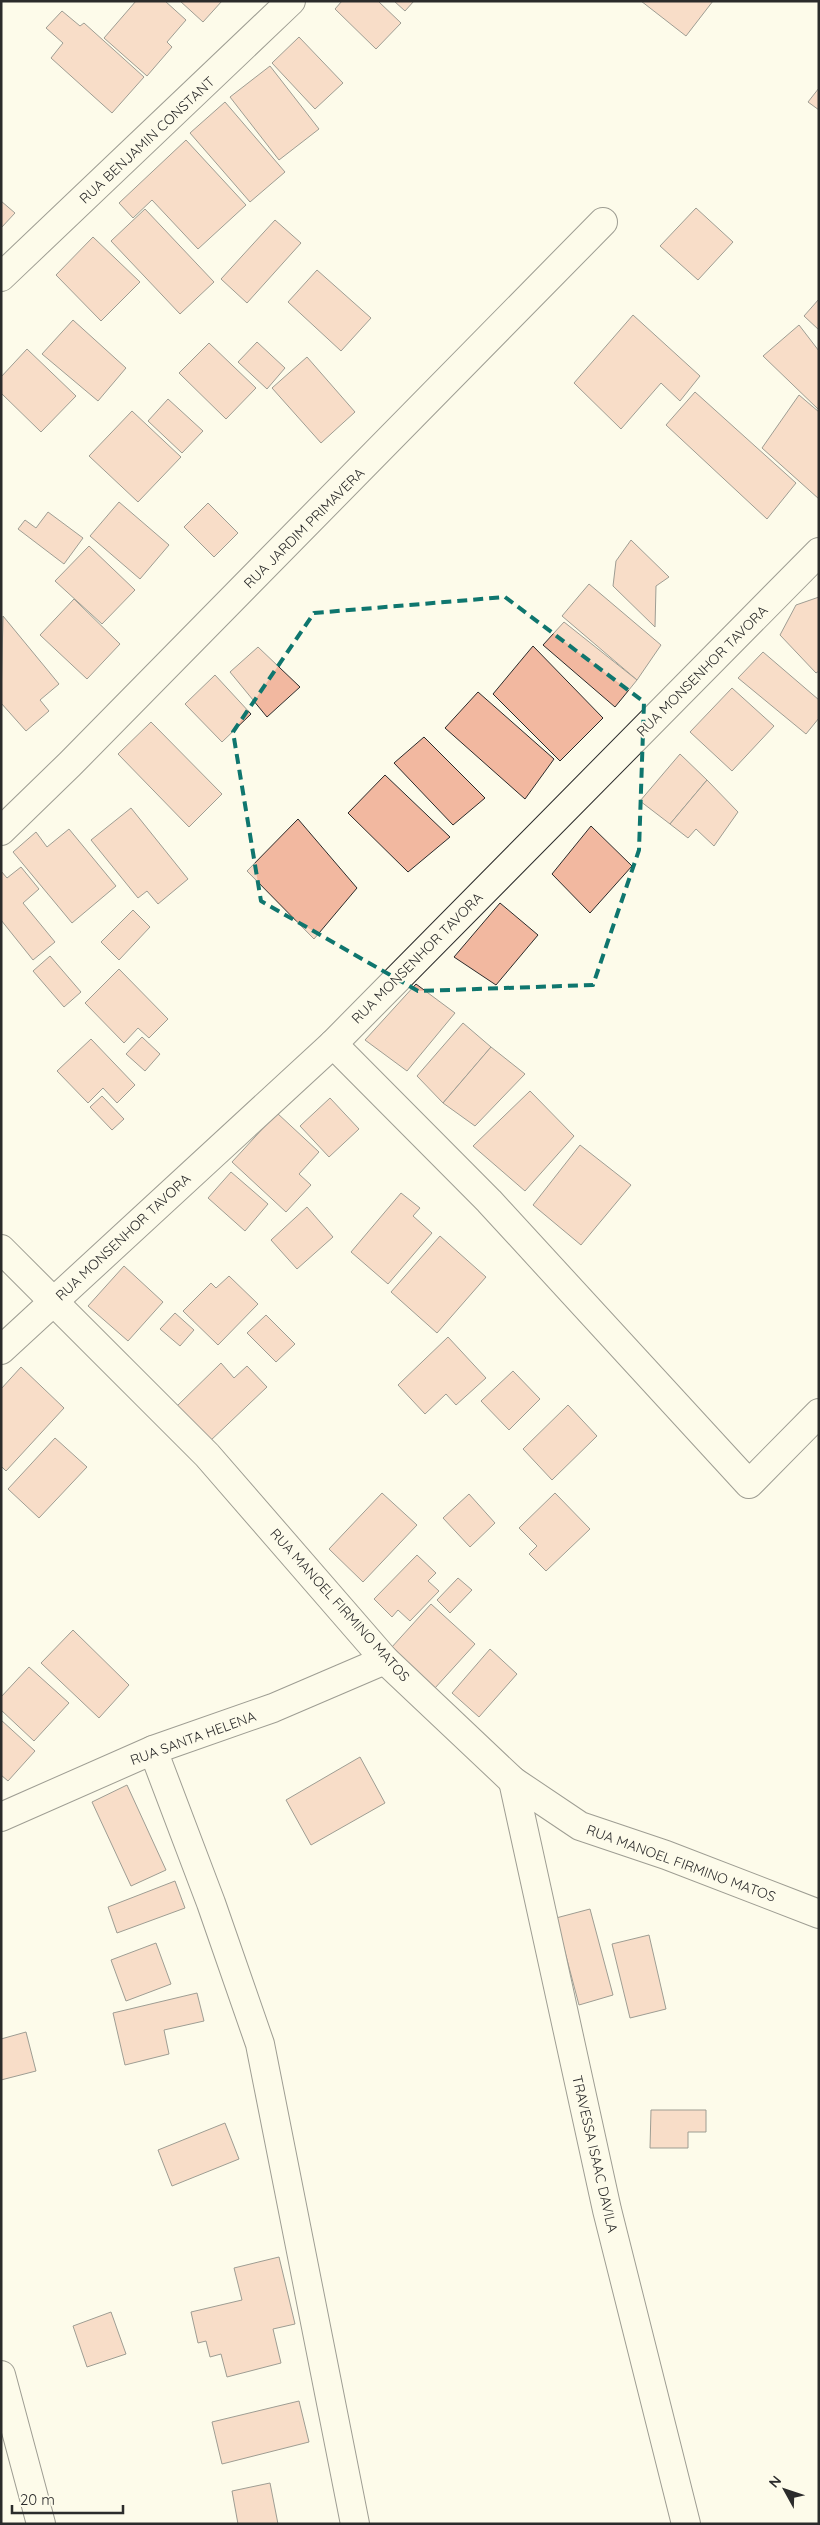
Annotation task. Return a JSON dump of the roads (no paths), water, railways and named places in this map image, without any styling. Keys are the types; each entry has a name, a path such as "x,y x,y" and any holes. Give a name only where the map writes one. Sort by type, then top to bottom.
{"street":[{"name":"RUA BENJAMIN CONSTANT","path":"1,277 283,4"},
{"name":"RUA JARDIM PRIMAVERA","path":"1,832 91,743 603,222"},
{"name":"RUA MONSENHOR TAVORA","path":"1,1350 333,1044 819,552"},
{"path":"333,1044 490,1200 749,1484 819,1413"},
{"name":"RUA MANOEL FIRMINO MATOS","path":"1,1249 207,1455 385,1660 513,1781 580,1826 666,1855 819,1914"},
{"name":"RUA SANTA HELENA","path":"3,1814 153,1750 273,1708 385,1660"},
{"path":"153,1750 211,1903 260,2044 355,2524"},
{"name":"TRAVESSA ISAAC DAVILA","path":"513,1781 607,2210 686,2524"},
{"path":"1,2375 41,2524"}]}
